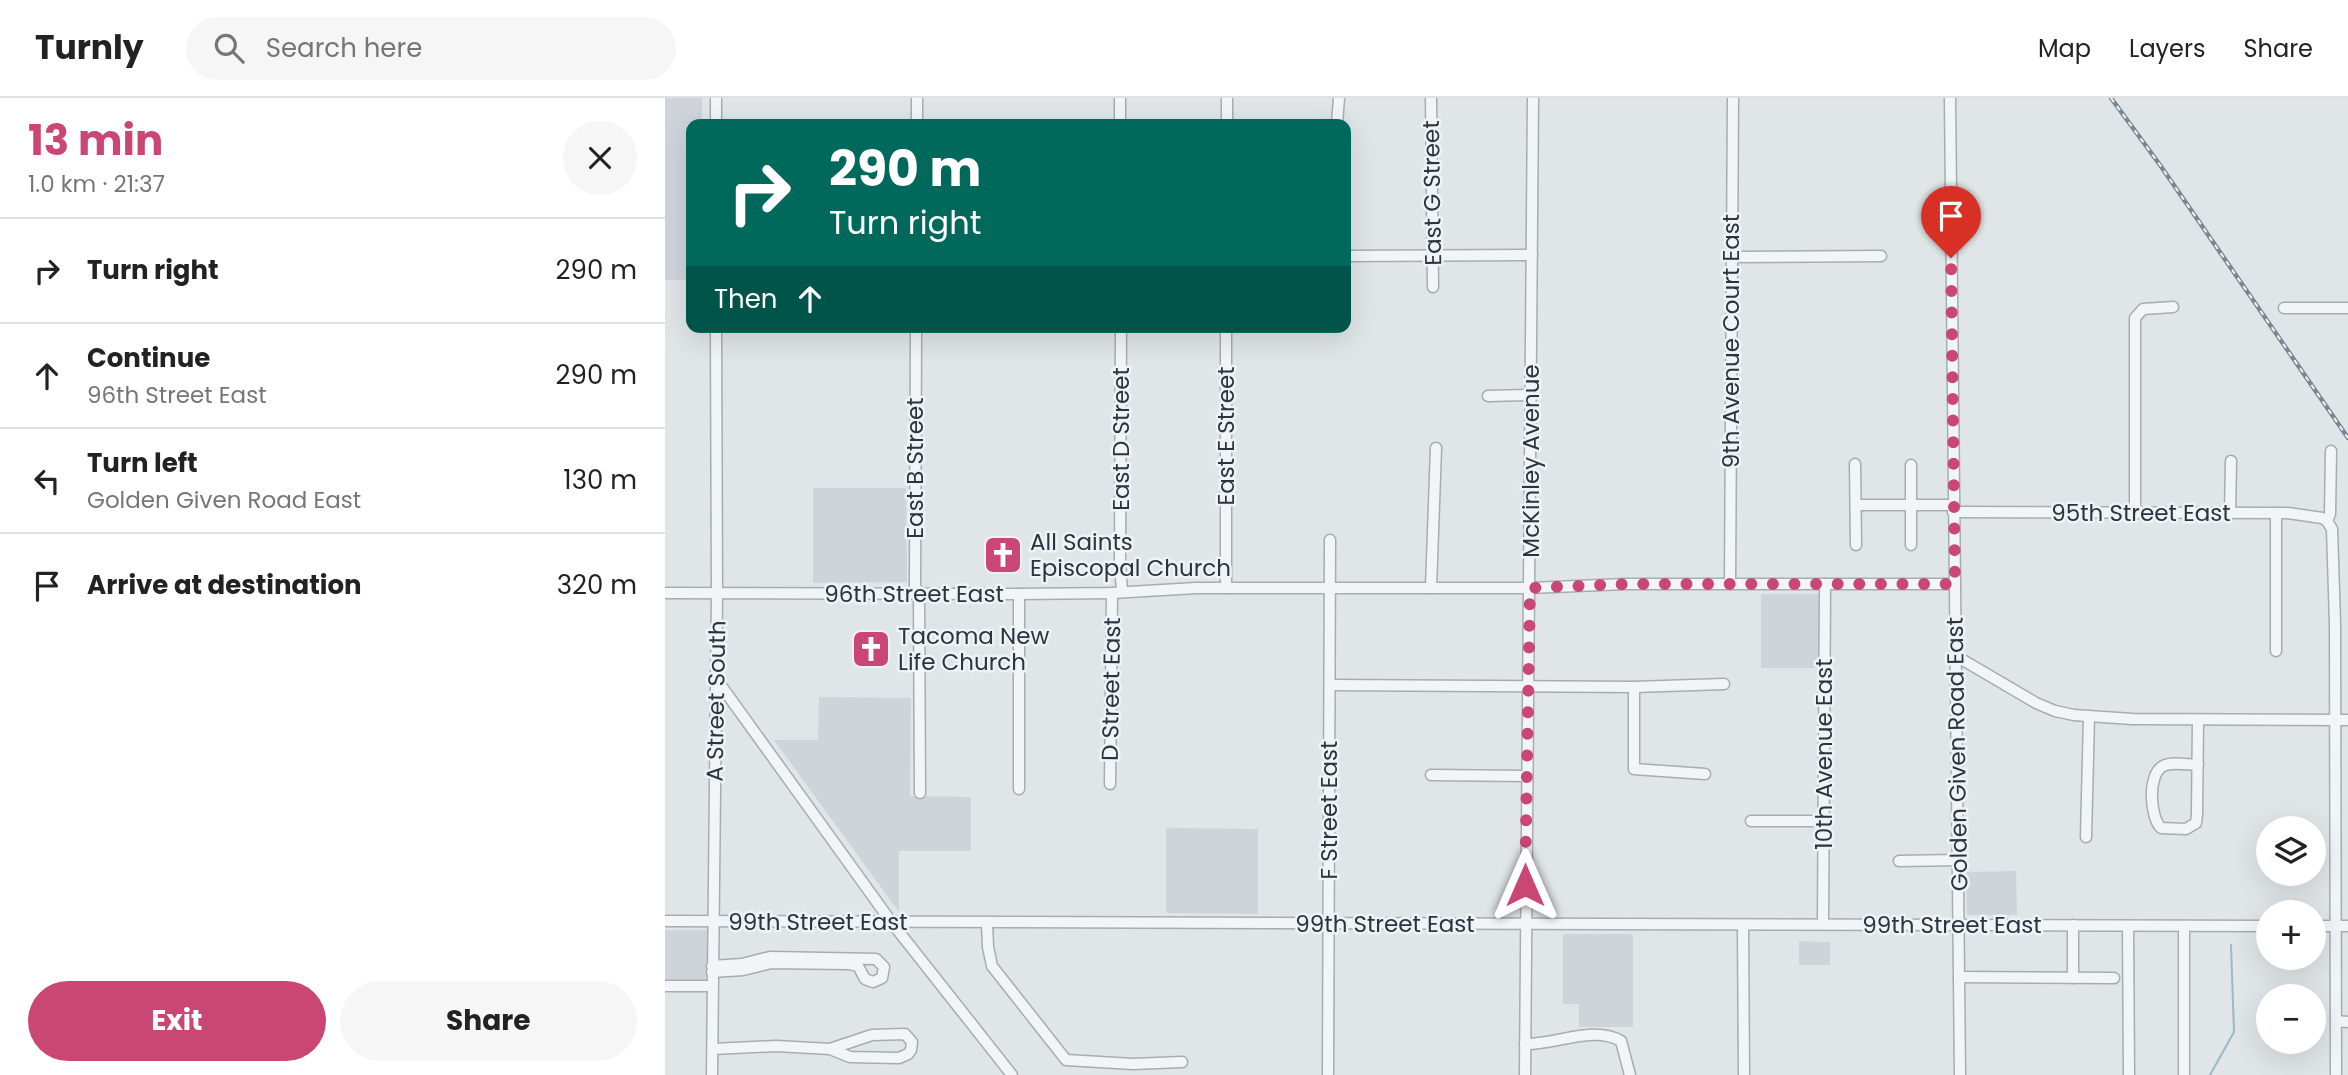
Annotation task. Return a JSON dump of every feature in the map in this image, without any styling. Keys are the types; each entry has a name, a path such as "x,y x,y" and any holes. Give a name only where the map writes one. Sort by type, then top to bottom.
{"street":[{"path":"716,98 716,119"},
{"path":"917,98 917,119"},
{"path":"1120,98 1120,119"},
{"path":"1227,98 1227,119"},
{"path":"1337,119 1339,98"},
{"name":"East G Street","path":"1431,98 1433,287"},
{"name":"McKinley Avenue","path":"1525,1075 1533,98"},
{"name":"9th Avenue Court East","path":"1730,584 1733,98"},
{"name":"Golden Given Road East","path":"1950,98 1960,1075"},
{"path":"1351,256 1532,255"},
{"path":"1731,257 1881,256"},
{"path":"2135,514 2135,318 2146,308 2173,307"},
{"path":"2284,308 2348,308"},
{"name":"A Street South","path":"712,1075 717,594 716,333"},
{"name":"East B Street","path":"916,333 915,586 919,594 920,793"},
{"name":"East D Street","path":"1117,593 1120,562 1121,333"},
{"name":"East E Street","path":"1226,333 1226,588"},
{"path":"1488,396 1531,395"},
{"path":"1431,588 1436,448"},
{"path":"2331,451 2330,514 2327,521 2332,529 2336,1075"},
{"path":"2230,514 2231,461"},
{"path":"1855,464 1856,544"},
{"path":"1911,465 1911,544"},
{"name":"95th Street East","path":"1856,505 2135,514 2276,513 2303,514 2327,521"},
{"path":"2276,513 2276,651"},
{"name":"F Street East","path":"1328,1075 1330,540"},
{"name":"96th Street East","path":"665,593 1019,594 1117,593 1196,588 1530,588 1625,584 1825,584"},
{"path":"1825,584 1955,584"},
{"name":"10th Avenue East","path":"1823,924 1825,584"},
{"name":"D Street East","path":"1110,784 1117,593"},
{"path":"1019,594 1019,789"},
{"path":"1956,656 2036,703 2055,711 2089,717 2348,720"},
{"path":"716,680 892,923 1012,1075"},
{"path":"1330,685 1634,687 1724,684"},
{"path":"1634,687 1634,769 1705,774"},
{"path":"2086,837 2089,717"},
{"path":"2197,765 2175,764 2161,768 2156,774 2153,814 2161,828 2186,829 2196,823 2198,720"},
{"path":"1431,775 1526,776"},
{"path":"1751,821 1824,821"},
{"path":"1899,861 1958,860"},
{"name":"99th Street East","path":"665,922 2256,926"},
{"path":"987,924 992,966 1066,1060 1122,1064 1182,1062"},
{"path":"1743,925 1744,1075"},
{"path":"2073,925 2073,978"},
{"path":"2128,926 2129,1075"},
{"path":"2184,926 2184,1075"},
{"path":"2326,926 2348,926"},
{"path":"770,957 876,959 885,969 882,978 873,982 865,979 858,966 849,964 771,963 743,970 712,969 770,957"},
{"path":"1959,977 2115,978"},
{"path":"665,986 712,986"},
{"path":"2336,1021 2348,1022"},
{"path":"713,1049 776,1046 830,1049 850,1057 899,1058 908,1054 912,1042 905,1034 879,1034 830,1049"},
{"path":"1525,1044 1550,1044 1585,1035 1609,1035 1621,1041 1630,1075"}],"shaded area":[{"path":"665,98 702,98 702,119 686,119 686,280 665,280"},
{"path":"813,488 906,488 907,582 813,583"},
{"path":"1761,594 1819,594 1819,668 1761,668"},
{"path":"819,697 911,698 910,796 971,797 971,851 899,851 899,912 774,740 818,740"},
{"path":"1166,828 1258,829 1258,914 1166,913"},
{"path":"2016,871 2017,915 1967,915 1966,872"},
{"path":"665,930 708,930 708,980 665,980"},
{"path":"1563,934 1633,934 1633,1027 1579,1027 1579,1004 1563,1004"},
{"path":"1799,941 1830,942 1830,965 1799,965"}],"waterway":[{"path":"2210,1075 2234,1032 2231,945"}],"railway":[{"path":"2111,98 2348,438"}],"place":[{"name":"All Saints Episcopal Church","path":"1003,555"},
{"name":"Tacoma New Life Church","path":"871,649"}],"route":[{"path":"1525,885 1530,588 1625,584 1955,584 1951,258"}]}
